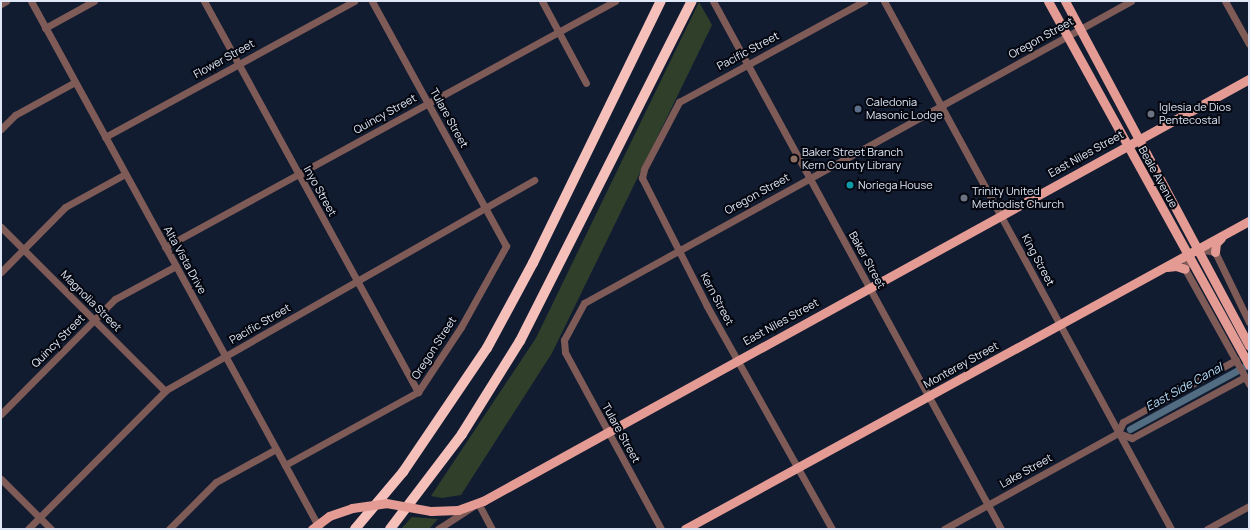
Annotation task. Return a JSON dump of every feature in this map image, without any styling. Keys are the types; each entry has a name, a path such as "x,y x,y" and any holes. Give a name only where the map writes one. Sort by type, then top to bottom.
{"highway":[{"path":"355,529 403,472 487,348 533,263 661,1"},
{"path":"390,529 462,434 520,341 692,1"}],"main road":[{"name":"Beale Avenue","path":"1048,1 1126,145 1249,364"},
{"name":"Beale Avenue","path":"1066,1 1199,249 1249,346"},
{"name":"East Niles Street","path":"316,527 329,516 352,508 386,503 432,511 458,510 478,503 1126,145 1249,79"},
{"name":"Monterey Street","path":"685,529 1249,221"},
{"path":"1214,252 1216,243 1226,234"},
{"path":"1162,269 1176,266 1184,269"}],"street":[{"path":"1,4 6,1"},
{"name":"Alta Vista Drive","path":"31,1 285,465 316,527"},
{"path":"45,28 94,1"},
{"name":"Inyo Street","path":"204,1 418,392"},
{"name":"Flower Street","path":"105,137 354,1"},
{"name":"Tulare Street","path":"372,1 506,246"},
{"path":"542,1 586,83"},
{"name":"Quincy Street","path":"165,247 615,1"},
{"name":"Pacific Street","path":"659,139 679,102 864,1"},
{"name":"King Street","path":"884,1 1171,529"},
{"name":"Oregon Street","path":"564,346 584,302 1131,1"},
{"path":"1225,1 1249,44"},
{"name":"Baker Street","path":"714,2 1001,529"},
{"path":"1,129 15,115 75,82"},
{"name":"Kern Street","path":"659,139 642,178 737,359 832,529"},
{"path":"1,272 65,207 125,174"},
{"name":"Pacific Street","path":"28,529 165,391 534,180"},
{"name":"Magnolia Street","path":"1,227 165,391"},
{"name":"Oregon Street","path":"285,465 418,392 461,327 506,246"},
{"path":"1199,249 1214,252 1249,322"},
{"path":"1188,255 1184,269 1249,384"},
{"name":"Quincy Street","path":"1,414 115,299 176,266"},
{"name":"Tulare Street","path":"564,346 607,431 661,529"},
{"name":"Lake Street","path":"944,529 1118,433 1123,422 1236,360"},
{"path":"1118,433 1132,438 1245,377"},
{"path":"169,529 216,482 276,449"},
{"path":"1,479 51,529"},
{"path":"438,529 478,503 492,529"},
{"path":"1207,529 1249,506"}],"green space":[{"path":"699,2 712,25 552,353 461,495 442,498 431,496 536,338"},
{"path":"412,517 438,519 429,529 401,529"}],"waterway":[{"name":"East Side Canal","path":"1130,429 1249,364"}],"place":[{"name":"Caledonia Masonic Lodge","path":"858,109"},
{"name":"Iglesia de Dios Pentecostal","path":"1151,114"},
{"name":"Baker Street Branch Kern County Library","path":"794,159"},
{"name":"Noriega House","path":"850,185"},
{"name":"Trinity United Methodist Church","path":"964,198"}]}
